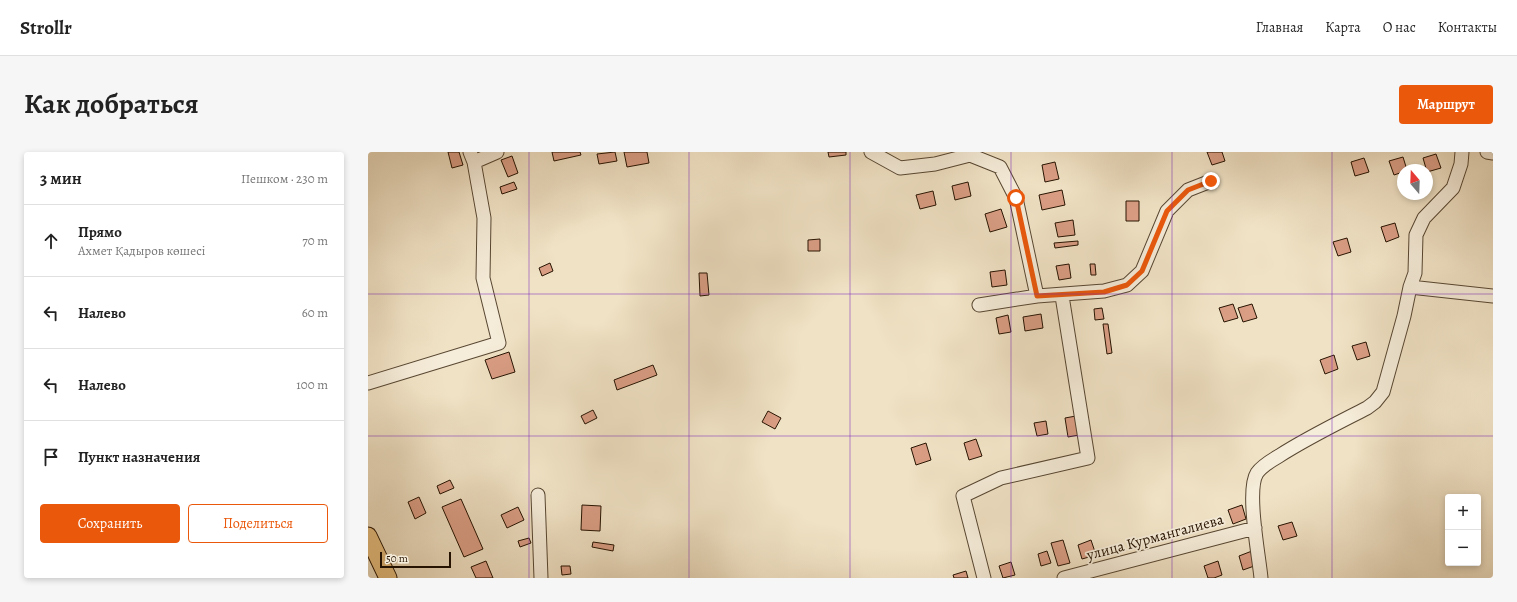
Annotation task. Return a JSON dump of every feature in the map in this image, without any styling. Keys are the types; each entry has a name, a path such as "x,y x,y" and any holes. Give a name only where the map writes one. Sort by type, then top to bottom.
{"main road":[{"path":"368,536 388,578"}],"street":[{"path":"368,383 499,343 483,278 484,218 472,157 497,152"},
{"path":"871,152 900,168 935,164 970,155 1000,167 1016,198 1037,296"},
{"path":"1262,578 1255,528 1253,486 1257,472 1291,448 1367,408 1375,402 1383,392 1415,273 1416,235 1424,218 1453,188 1461,164 1462,152"},
{"path":"1487,152 1493,153"},
{"path":"979,305 1037,296 1062,296 1104,292 1127,285 1142,271 1167,211 1188,190 1211,181"},
{"path":"1410,287 1493,296"},
{"path":"984,578 963,496 1001,478 1088,458 1062,296"},
{"path":"538,495 541,578"},
{"name":"улица Курмангалиева","path":"1064,578 1255,528"}],"building":[{"path":"448,152 459,152 463,165 452,168"},
{"path":"552,152 580,152 581,155 554,161"},
{"path":"615,152 617,161 599,164 597,154"},
{"path":"624,152 647,152 649,163 627,167"},
{"path":"828,152 846,152 846,155 829,157"},
{"path":"1207,152 1222,152 1225,161 1212,165"},
{"path":"1436,154 1441,168 1433,170 1433,164 1425,164 1423,158"},
{"path":"512,156 518,173 508,177 501,160"},
{"path":"1403,157 1405,164 1397,164 1397,174 1394,175 1389,161"},
{"path":"1364,158 1369,172 1355,176 1351,162"},
{"path":"1055,162 1059,179 1045,182 1042,165"},
{"path":"514,182 517,189 502,194 500,187"},
{"path":"968,182 971,196 955,200 952,186"},
{"path":"1062,190 1065,205 1042,210 1039,195"},
{"path":"933,191 936,205 920,209 916,195"},
{"path":"1126,201 1139,201 1139,221 1126,221"},
{"path":"1001,209 1007,227 990,232 985,214"},
{"path":"1073,220 1075,235 1058,237 1055,223"},
{"path":"1395,223 1399,237 1386,242 1381,227"},
{"path":"1347,238 1351,252 1338,256 1333,242"},
{"path":"820,239 820,251 808,251 808,240"},
{"path":"1078,241 1078,245 1055,248 1054,243"},
{"path":"550,263 553,271 542,276 539,268"},
{"path":"1069,264 1071,278 1059,280 1056,266"},
{"path":"1090,264 1095,264 1096,275 1091,275"},
{"path":"1005,270 1007,285 992,287 990,272"},
{"path":"699,273 707,273 709,295 700,296"},
{"path":"1233,304 1238,318 1224,322 1219,308"},
{"path":"1252,304 1257,318 1243,322 1238,308"},
{"path":"1102,308 1104,319 1095,320 1094,309"},
{"path":"1041,314 1043,328 1025,331 1023,317"},
{"path":"1008,315 1011,332 999,334 996,318"},
{"path":"1103,324 1108,324 1112,353 1107,354"},
{"path":"1366,342 1370,356 1357,360 1352,346"},
{"path":"509,352 515,372 492,379 485,360"},
{"path":"1334,355 1338,369 1325,374 1320,360"},
{"path":"653,365 657,375 617,390 614,380"},
{"path":"593,410 597,418 585,424 581,416"},
{"path":"768,411 781,418 775,429 762,422"},
{"path":"1076,416 1079,435 1068,437 1065,418"},
{"path":"1046,421 1048,434 1037,436 1034,423"},
{"path":"976,439 982,456 969,460 964,443"},
{"path":"926,443 931,460 916,465 911,448"},
{"path":"450,480 454,488 440,494 437,486"},
{"path":"419,497 426,513 415,519 408,502"},
{"path":"461,499 483,549 464,557 442,507"},
{"path":"582,505 601,506 600,531 581,530"},
{"path":"1242,505 1246,519 1233,524 1228,510"},
{"path":"518,507 524,520 507,528 501,515"},
{"path":"1292,522 1297,536 1283,540 1278,526"},
{"path":"529,538 531,543 520,547 518,541"},
{"path":"1063,540 1070,563 1058,566 1051,543"},
{"path":"1091,540 1096,555 1082,559 1078,545"},
{"path":"593,542 614,545 613,551 592,547"},
{"path":"1047,551 1051,563 1041,566 1038,554"},
{"path":"1252,551 1257,565 1243,570 1239,556"},
{"path":"486,561 493,578 476,578 471,567"},
{"path":"1218,561 1222,575 1214,578 1208,578 1204,566"},
{"path":"1011,562 1015,575 1003,578 999,566"},
{"path":"561,566 570,566 571,574 562,575"},
{"path":"966,571 968,578 954,578 953,575"}],"route":[{"path":"1016,198 1037,296 1062,296 1104,292 1127,285 1142,271 1167,211 1188,190 1211,181"}]}
